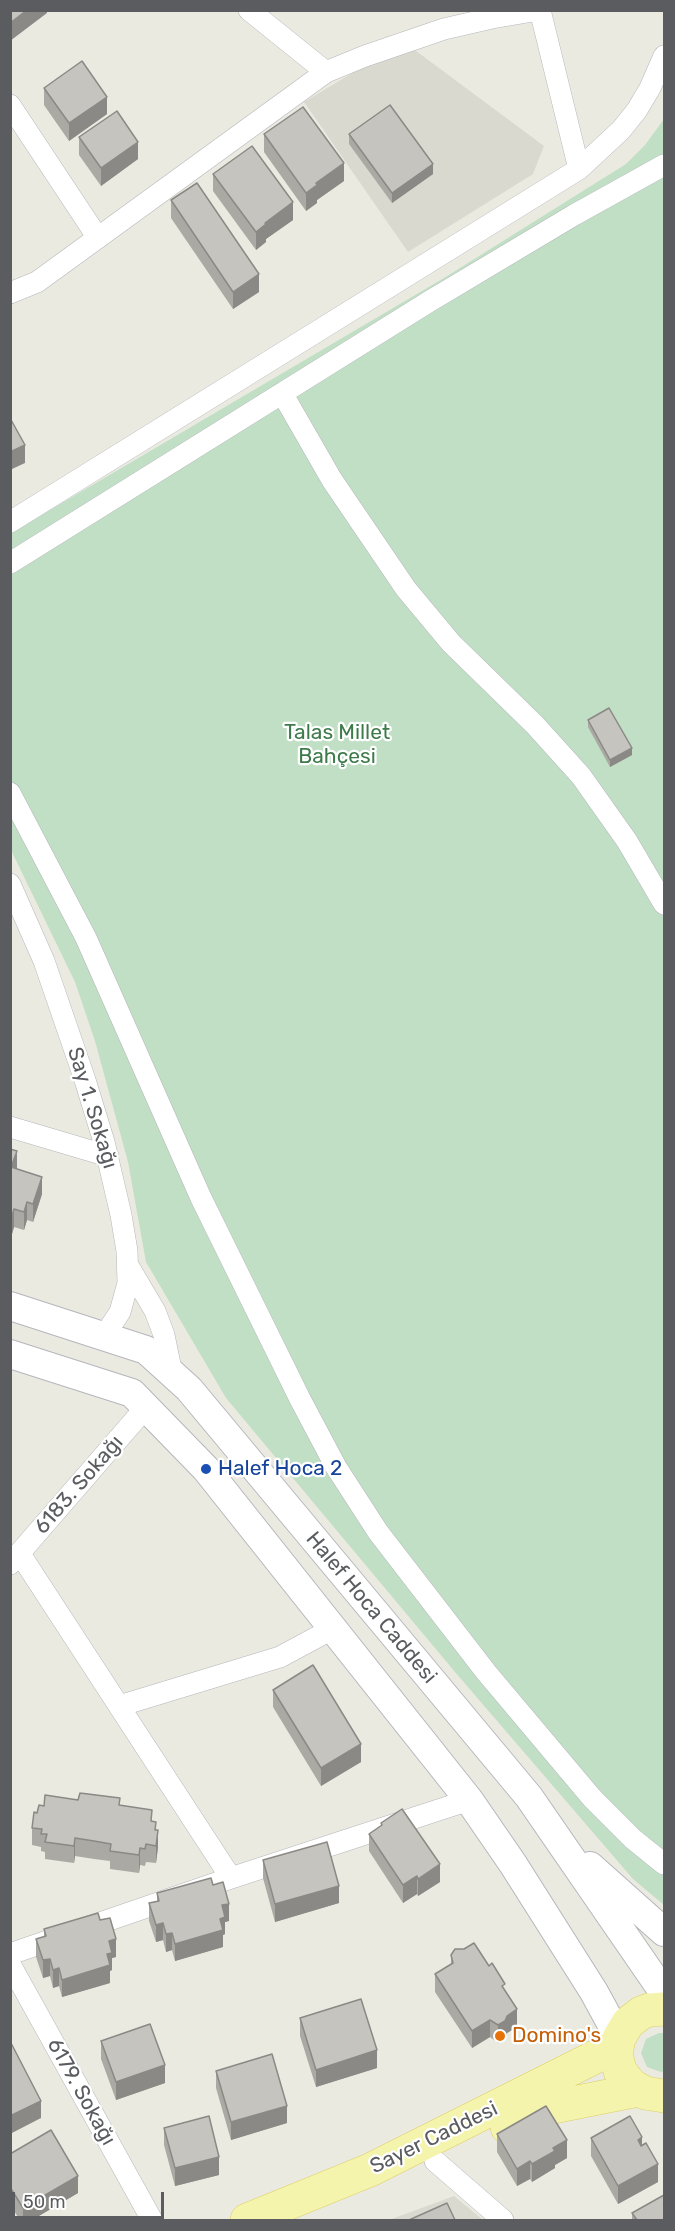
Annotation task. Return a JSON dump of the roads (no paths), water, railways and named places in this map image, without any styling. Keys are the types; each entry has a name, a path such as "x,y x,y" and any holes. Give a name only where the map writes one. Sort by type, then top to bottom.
{"main road":[{"name":"Halef Hoca Caddesi","path":"10,1306 146,1350 189,1389 522,1788 664,1993"},
{"name":"Halef Hoca Caddesi","path":"10,1354 132,1393 206,1469 469,1800 513,1864 594,1992 618,2042"},
{"path":"555,1835 664,1932"},
{"path":"655,2098 631,2085 620,2071 618,2042 622,2030 634,2017 649,2010 664,2009"},
{"name":"Sayer Caddesi","path":"247,2220 390,2160 618,2042"},
{"name":"Sayer Caddesi","path":"301,2220 335,2208 549,2108 655,2098"}],"street":[{"path":"249,10 326,72"},
{"path":"10,293 37,282 326,72 365,56 444,30 492,18 539,10 579,169"},
{"path":"10,522 579,169 614,137 637,110 664,56"},
{"path":"10,105 98,238"},
{"path":"10,563 282,393 574,215 663,170"},
{"path":"282,393 332,480 406,589 451,643 535,725 581,776 627,841 664,904"},
{"path":"10,794 87,938 201,1198 304,1408 336,1467 384,1540 486,1672 592,1798 633,1839 664,1864"},
{"name":"Say 1. Sokağı","path":"10,884 58,999 95,1111 121,1215 129,1267 128,1283 122,1306 113,1325 104,1336"},
{"path":"10,1127 108,1156"},
{"path":"129,1267 155,1311 164,1335 172,1374"},
{"name":"6183. Sokağı","path":"15,1559 147,1406"},
{"path":"15,1559 119,1706 231,1878"},
{"path":"119,1706 280,1657 332,1629"},
{"path":"10,1954 469,1800"},
{"name":"6179. Sokağı","path":"10,1964 152,2220"},
{"path":"435,2162 503,2220"}],"place":[{"name":"Halef Hoca 2","path":"206,1469"},
{"name":"Domino's","path":"500,2036"}],"park label":[{"name":"Talas Millet Bahçesi","path":"337,745"}]}
